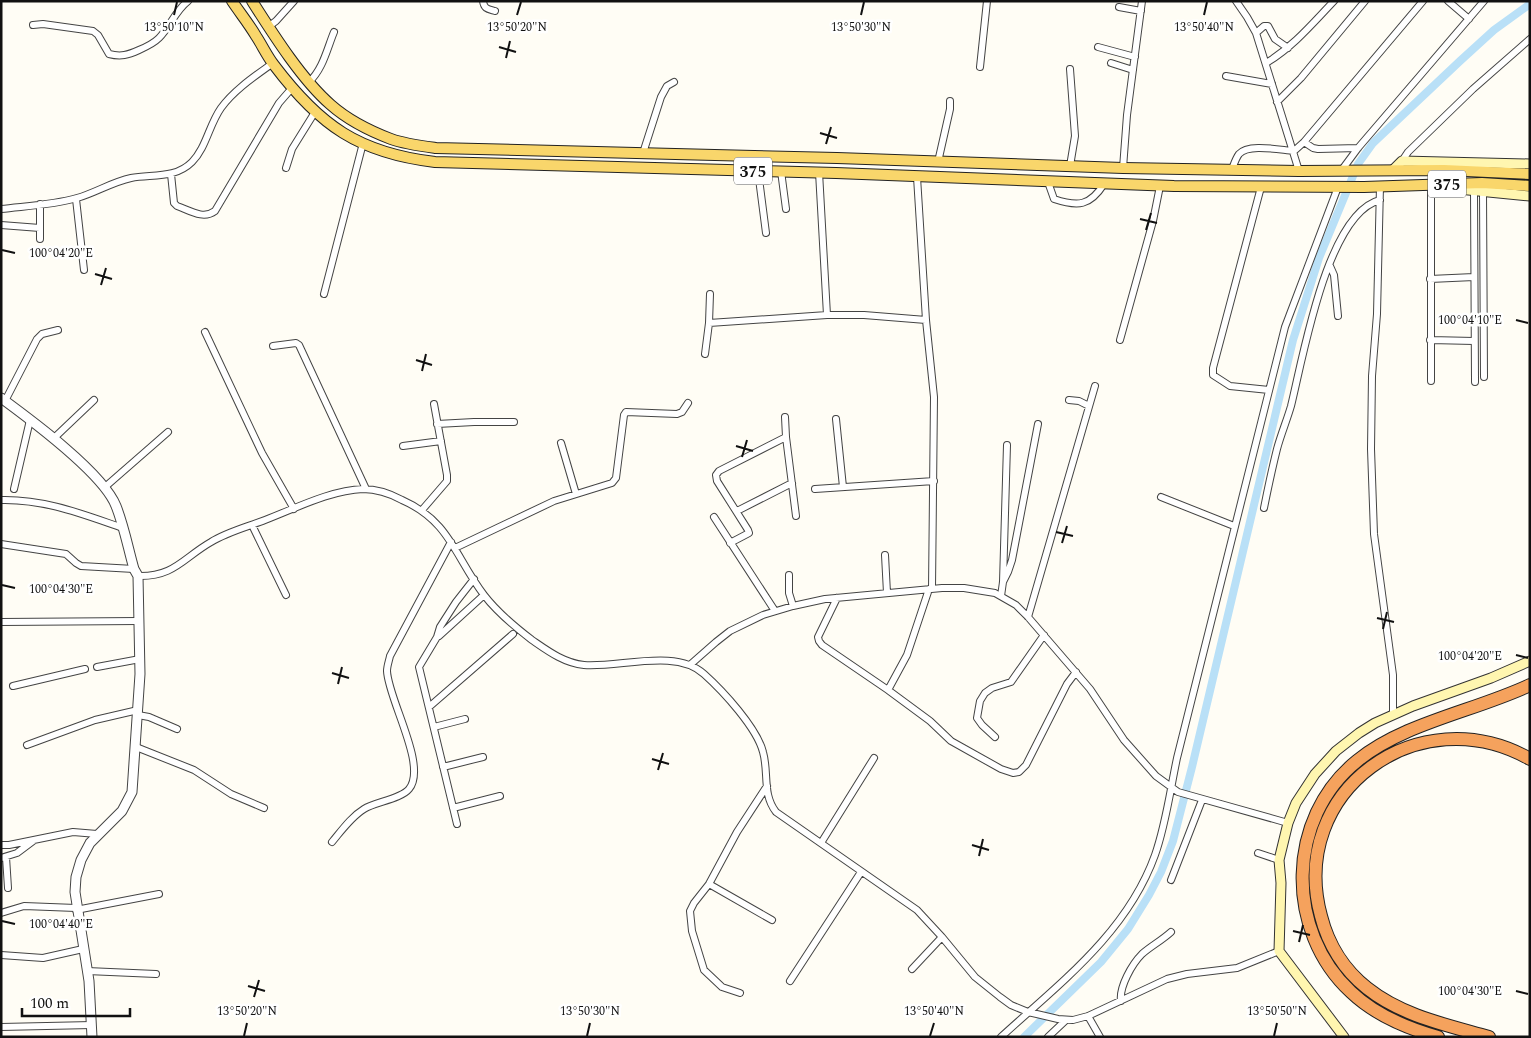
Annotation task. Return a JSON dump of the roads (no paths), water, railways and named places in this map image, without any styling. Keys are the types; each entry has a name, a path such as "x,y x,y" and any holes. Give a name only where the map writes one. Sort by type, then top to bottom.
{"highway":[{"path":"1438,1037 1395,1022 1376,1011 1351,993 1335,975 1320,953 1309,925 1302,891 1302,871 1308,833 1322,801 1343,773 1370,751 1413,729 1496,700 1530,685"},
{"path":"1489,1037 1429,1020 1397,1007 1382,999 1353,976 1331,944 1323,925 1315,879 1317,856 1323,831 1344,793 1358,778 1391,754 1420,743 1445,738 1478,740 1511,750 1530,759"}],"main road":[{"name":"375","path":"232,1 292,88 333,128 362,143 395,155 435,162 819,172 1160,186 1364,187 1482,183 1530,186"},
{"name":"375","path":"252,1 309,82 331,106 354,122 392,139 436,148 1123,168 1299,171 1444,170 1530,174"},
{"path":"1393,170 1402,161 1519,162 1530,164"},
{"path":"1141,168 1160,186"},
{"path":"1431,186 1530,196"},
{"path":"1344,1037 1279,951 1280,860 1288,824 1296,803 1305,788 1326,762 1359,732 1392,714 1491,678 1530,661"}],"street":[{"path":"33,25 43,24 93,31 98,35 109,54 118,57 129,55 152,44 160,37 179,10 188,1"},
{"path":"268,26 276,22 294,1"},
{"path":"483,1 486,9 495,11"},
{"path":"980,67 987,1"},
{"path":"1123,168 1142,1"},
{"path":"1266,63 1297,41 1334,1"},
{"path":"1278,102 1301,78 1365,1"},
{"path":"1232,169 1238,155 1244,150 1253,148 1294,151 1304,142 1423,1"},
{"path":"1448,1 1469,18"},
{"path":"1345,171 1358,148 1484,1"},
{"path":"1239,3 1256,33 1299,171"},
{"path":"1119,7 1141,10"},
{"path":"1256,33 1264,26 1268,26 1275,39 1288,48"},
{"path":"309,82 316,76 321,66 334,32"},
{"path":"1402,161 1408,152 1473,89 1530,39"},
{"path":"1098,47 1135,57"},
{"path":"1,209 76,198 131,178 171,174 181,171 193,161 202,148 209,129 221,108 236,93 273,63"},
{"path":"1111,63 1133,70"},
{"path":"1070,69 1075,136 1070,166"},
{"path":"1226,76 1272,84"},
{"path":"643,153 661,96 667,86 674,82"},
{"path":"171,174 174,203 177,206 204,216 210,214 214,211 279,103 292,88"},
{"path":"938,162 950,109 950,101"},
{"path":"286,168 296,142 315,112"},
{"path":"1304,142 1318,149 1358,148"},
{"path":"324,294 362,143"},
{"path":"758,171 766,233"},
{"path":"781,171 786,208"},
{"path":"819,172 827,314"},
{"path":"888,690 907,655 931,589 934,397 926,320 917,176"},
{"path":"1048,182 1054,199 1076,203 1089,202 1096,196 1104,184"},
{"path":"1120,340 1153,221 1160,186"},
{"path":"1001,1037 1104,941 1131,902 1147,874 1155,855 1234,526 1285,327 1340,186"},
{"path":"1380,186 1372,376 1372,450 1374,534 1393,675 1392,714"},
{"path":"1431,186 1431,381"},
{"path":"1261,187 1213,368 1213,375 1230,386 1269,390"},
{"path":"1475,382 1474,278 1479,191"},
{"path":"1479,191 1484,377"},
{"path":"76,198 84,270"},
{"path":"1264,508 1272,470 1291,407 1315,306 1330,266 1341,239 1350,224 1368,204 1380,200"},
{"path":"40,204 40,239"},
{"path":"1,225 40,228"},
{"path":"1330,266 1334,275 1338,316"},
{"path":"1430,279 1474,278"},
{"path":"705,354 710,294"},
{"path":"709,322 827,314 926,320"},
{"path":"58,330 42,334 37,339 29,352 24,367 3,400 53,439 105,487 116,505 136,573 139,621 140,659 134,782 129,801 122,811 90,842 79,868 74,892 87,971 92,1037"},
{"path":"205,332 262,453 294,509"},
{"path":"1430,340 1474,341"},
{"path":"273,346 296,343 299,345 366,489"},
{"path":"1028,617 1095,386"},
{"path":"53,439 94,400"},
{"path":"1070,400 1079,401 1089,406"},
{"path":"332,842 353,817 365,808 406,793 413,783 414,768 388,678 388,664 390,656 453,545 554,501 615,480 626,412 677,414 686,409 688,403"},
{"path":"422,510 447,481 434,404"},
{"path":"785,418 796,516"},
{"path":"836,419 843,487"},
{"path":"14,489 30,420"},
{"path":"438,424 514,422"},
{"path":"1003,582 1012,560 1038,424"},
{"path":"105,487 168,432"},
{"path":"730,543 749,533 717,481 716,475 719,471 786,437"},
{"path":"403,446 441,442"},
{"path":"562,443 576,494"},
{"path":"1001,596 1007,445"},
{"path":"815,489 934,481"},
{"path":"737,511 792,483"},
{"path":"1,544 66,554 76,564 81,566 160,575 213,541 335,494 366,489 395,496 422,510 433,519 453,545 484,595 504,617 531,639 563,660 584,665 668,661 691,664 704,673 738,710 758,737 764,753 769,803 776,812 917,910 958,958 988,988 1012,1005 1028,1012 1058,1019 1066,1020 1088,1016 1167,978 1237,968 1279,951"},
{"path":"1161,497 1234,526"},
{"path":"1,500 28,500 47,504 123,528"},
{"path":"714,517 774,611"},
{"path":"252,525 286,595"},
{"path":"885,556 886,593"},
{"path":"789,575 789,593 793,606"},
{"path":"438,637 440,628 456,602 474,579"},
{"path":"691,664 730,631 756,618 793,606 837,598 931,589 964,588 984,590 1001,596 1016,605 1028,617 1076,672 1095,696 1124,740 1156,776 1178,792 1288,824"},
{"path":"457,824 419,668 438,637 484,595"},
{"path":"837,598 818,637 818,641 930,721 951,741 994,766 1012,773 1019,772 1026,764 1066,684 1076,672"},
{"path":"1,622 139,621"},
{"path":"429,708 513,634"},
{"path":"994,737 977,718 980,701 985,693 992,688 1011,682 1044,635"},
{"path":"97,667 140,659"},
{"path":"13,686 85,669"},
{"path":"27,745 96,720 138,712 177,729"},
{"path":"434,727 465,719"},
{"path":"136,747 194,770 232,794 264,808"},
{"path":"443,767 483,756"},
{"path":"821,843 874,758"},
{"path":"740,993 722,987 704,970 692,931 690,911 709,884 737,832 767,786"},
{"path":"453,808 500,796"},
{"path":"1172,880 1198,799"},
{"path":"1,845 73,832 97,834"},
{"path":"8,888 4,858 17,853 34,840"},
{"path":"1258,853 1280,860"},
{"path":"790,980 861,872"},
{"path":"709,884 772,920"},
{"path":"1,913 24,906 76,909 159,894"},
{"path":"1121,1001 1122,987 1136,961 1142,954 1171,932"},
{"path":"912,969 942,937"},
{"path":"1,955 43,958 83,949"},
{"path":"87,971 156,974"},
{"path":"1088,1016 1100,1037"},
{"path":"1048,1037 1066,1020"},
{"path":"1,1027 92,1025"}],"waterway":[{"path":"1024,1037 1101,962 1128,929 1161,872 1173,841 1293,340 1319,258 1358,164 1373,143 1460,61 1494,30 1530,4"}]}
